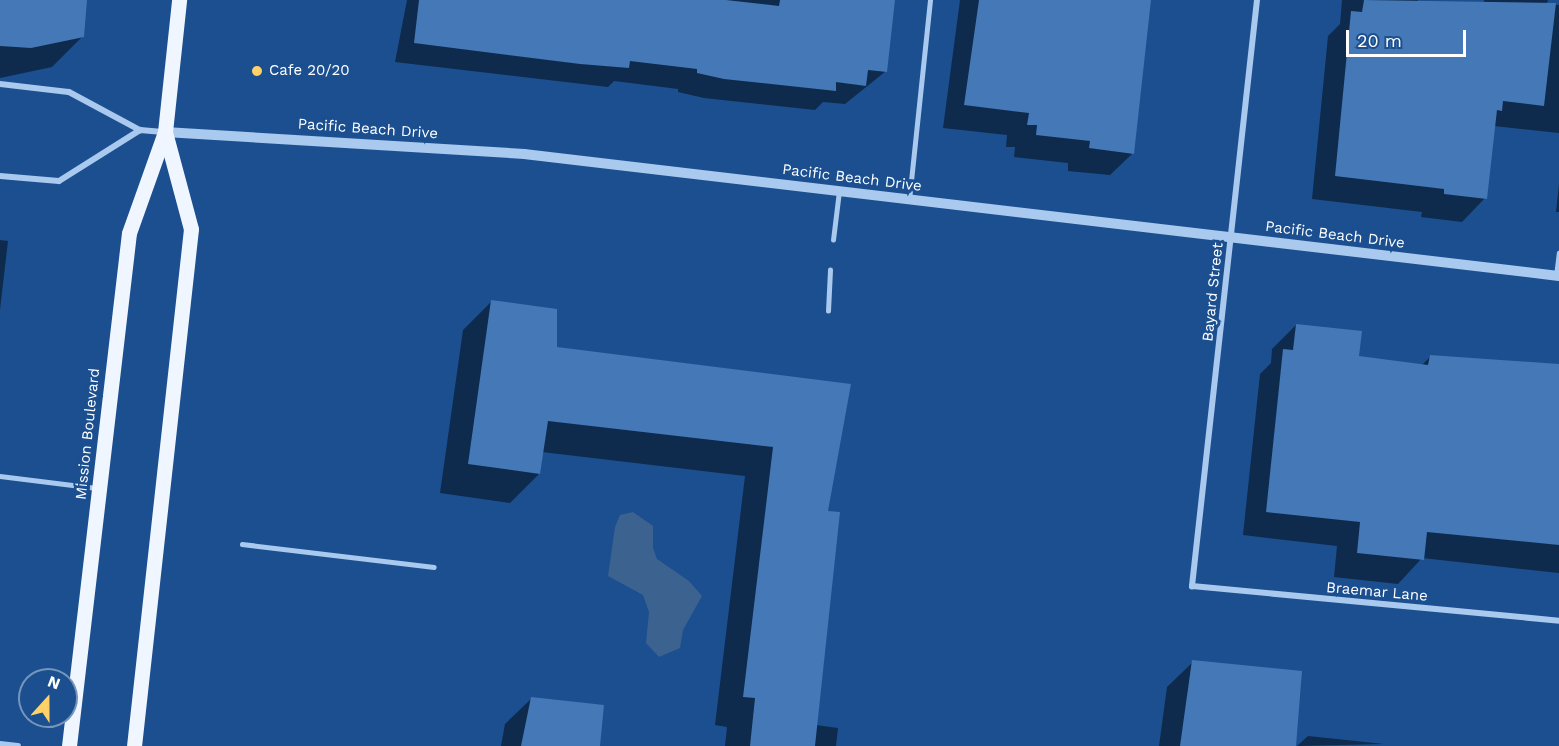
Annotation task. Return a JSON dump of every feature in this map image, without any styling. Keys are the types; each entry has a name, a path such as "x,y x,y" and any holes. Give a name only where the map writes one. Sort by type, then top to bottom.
{"main road":[{"name":"Mission Boulevard","path":"69,746 129,233 165,132 179,0"},
{"name":"Mission Boulevard","path":"134,746 191,229 165,132"}],"street":[{"name":"Bayard Street","path":"1192,586 1257,0"},
{"name":"Pacific Beach Drive","path":"0,84 69,92 140,130 524,154 1558,276"},
{"path":"0,176 58,181 140,130"},
{"name":"Braemar Lane","path":"1192,586 1559,621"},
{"path":"0,744 18,746"}],"lane":[{"path":"909,200 930,0"},
{"path":"833,240 839,191"},
{"path":"1558,276 1559,253"},
{"path":"828,311 830,270"},
{"path":"0,476 99,488"},
{"path":"242,544 434,567"}],"water":[{"path":"633,512 653,526 653,548 657,559 689,581 702,596 683,630 680,648 659,657 646,643 649,612 643,595 608,576 615,527 620,515"}],"building":[{"path":"0,0 87,0 84,37 31,48 0,46"},
{"path":"419,0 726,0 779,6 780,0 895,0 887,72 868,70 866,86 836,82 836,91 724,79 697,73 697,69 630,61 629,68 580,64 414,43"},
{"path":"979,0 1151,0 1134,154 1089,148 1090,141 1036,135 1037,125 1027,125 1029,113 964,105"},
{"path":"1364,0 1556,3 1544,106 1503,101 1502,111 1497,110 1487,199 1444,194 1444,189 1335,176 1351,11 1362,12"},
{"path":"491,300 557,309 557,347 851,384 828,511 840,512 815,746 750,746 755,698 743,697 773,447 548,421 540,474 468,464"},
{"path":"1296,324 1362,331 1359,356 1428,365 1430,355 1559,364 1559,545 1427,532 1424,560 1357,553 1360,522 1266,512 1283,349 1293,350"},
{"path":"1192,660 1302,671 1296,746 1180,746"},
{"path":"531,697 604,705 600,746 521,746"}],"place":[{"name":"Cafe 20/20","path":"257,71"}]}
